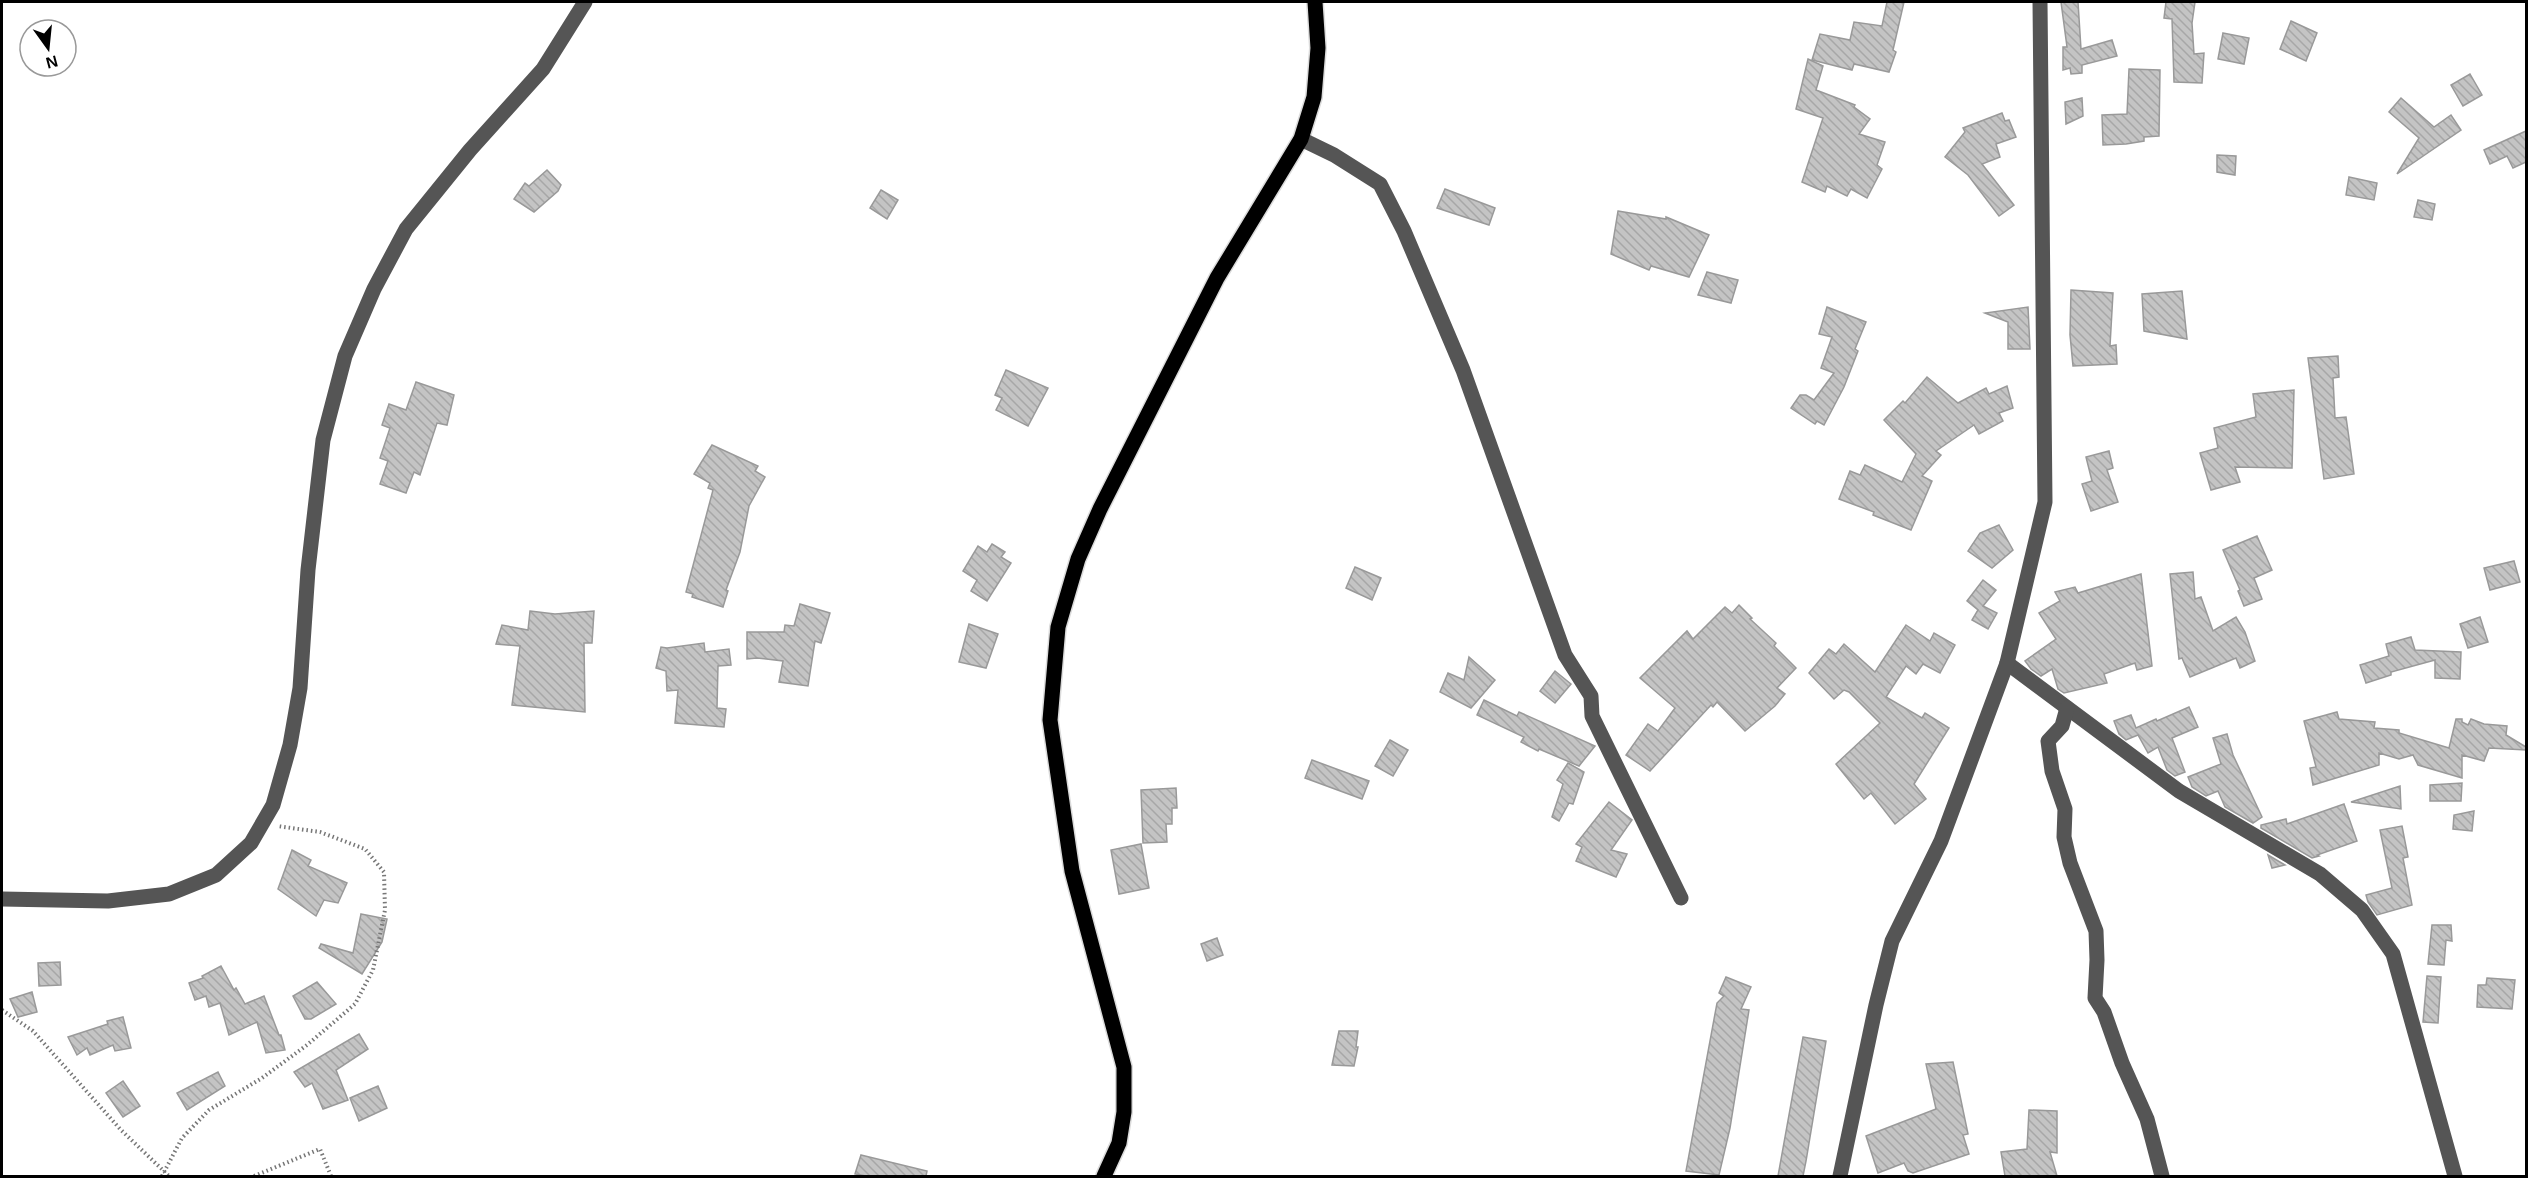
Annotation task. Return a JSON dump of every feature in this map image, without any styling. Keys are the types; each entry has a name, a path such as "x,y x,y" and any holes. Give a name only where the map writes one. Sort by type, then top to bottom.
{"main road":[{"path":"1104,1176 1119,1143 1124,1112 1124,1067 1072,871 1050,720 1058,627 1077,559 1100,509 1217,278 1301,138 1314,97 1318,48 1316,2"}],"street":[{"path":"2,899 108,901 169,894 216,875 251,843 273,805 290,745 300,688 308,570 323,440 345,356 374,290 406,229 470,150 543,69 585,2"},
{"path":"1840,1176 1873,1016 1892,941 1941,841 2007,663 2045,502 2040,2"},
{"path":"1301,138 1334,155 1380,184 1400,222 1463,370 1565,656 1592,696 1592,716 1681,898"},
{"path":"2007,663 2179,791 2320,874 2362,910 2393,954 2455,1176"},
{"path":"2067,708 2062,726 2048,741 2052,771 2065,809 2064,837 2070,863 2096,931 2095,998 2104,1012 2122,1063 2147,1119 2162,1176"}],"path":[{"path":"163,1174 182,1138 209,1110 262,1078 307,1045 355,1004 373,970 385,910 384,872 365,849 320,832 262,824"},
{"path":"2,1010 33,1031 121,1130 163,1174 169,1176"},
{"path":"254,1176 320,1149 331,1176"}],"building":[{"path":"1887,2 1904,2 1893,50 1896,52 1889,72 1854,64 1852,70 1812,60 1820,34 1850,40 1854,22 1882,26"},
{"path":"2061,2 2078,2 2081,49 2112,40 2117,56 2082,65 2082,73 2071,74 2070,68 2063,70 2063,47 2067,47"},
{"path":"2166,2 2195,2 2192,23 2194,54 2204,53 2202,83 2174,82 2172,19 2164,18"},
{"path":"2291,21 2317,33 2306,61 2280,49"},
{"path":"2223,33 2249,38 2244,64 2218,59"},
{"path":"1808,59 1823,66 1816,90 1855,105 1854,107 1870,119 1859,134 1885,142 1877,165 1882,169 1867,198 1851,189 1847,196 1827,186 1825,192 1802,182 1823,118 1796,109"},
{"path":"2129,69 2160,70 2159,136 2144,137 2144,141 2126,144 2103,145 2102,115 2127,114"},
{"path":"2470,74 2482,95 2463,106 2451,85"},
{"path":"2082,98 2083,116 2066,124 2065,102"},
{"path":"2401,98 2434,127 2451,115 2461,130 2397,174 2419,138 2389,112"},
{"path":"2002,113 2005,121 2009,120 2016,137 1996,144 2000,157 1982,164 2014,205 1999,216 1968,175 1945,157 1965,132 1963,128"},
{"path":"2526,131 2526,162 2513,168 2507,156 2490,164 2484,150"},
{"path":"2217,155 2236,156 2235,175 2217,172"},
{"path":"547,170 561,185 558,191 534,212 514,199 525,183 529,186"},
{"path":"2349,177 2377,183 2374,200 2346,195"},
{"path":"1445,189 1495,208 1489,225 1437,208"},
{"path":"881,190 898,200 887,219 870,208"},
{"path":"2418,200 2435,204 2432,220 2414,217"},
{"path":"1618,211 1666,219 1666,217 1709,235 1689,277 1651,266 1649,270 1611,254"},
{"path":"1707,272 1738,280 1731,303 1698,295"},
{"path":"2071,290 2113,293 2110,346 2116,345 2117,364 2073,366 2070,335"},
{"path":"2182,291 2187,339 2144,331 2142,294"},
{"path":"1827,307 1866,322 1844,387 1824,425 1817,421 1815,424 1791,408 1800,395 1806,395 1814,400 1834,373 1821,368 1832,337 1819,334"},
{"path":"2028,307 2030,349 2008,349 2008,322 1985,313"},
{"path":"2338,356 2339,377 2333,378 2335,418 2346,417 2354,474 2324,479 2308,358"},
{"path":"1006,370 1048,388 1028,426 996,410 1002,398 995,395"},
{"path":"1927,377 1958,403 1986,388 1989,394 2007,386 2013,408 1999,413 2003,421 1979,434 1974,425 1936,451 1941,455 1922,476 1932,481 1911,530 1873,515 1874,512 1839,499 1850,471 1860,475 1865,465 1902,482 1916,454 1884,420 1903,401 1905,403"},
{"path":"416,382 454,395 447,425 437,423 420,475 414,472 406,493 380,484 388,461 380,458 390,428 382,425 389,404 406,410"},
{"path":"2294,390 2292,468 2235,467 2240,482 2211,490 2200,453 2218,448 2214,428 2256,417 2253,394"},
{"path":"712,445 758,466 755,471 765,477 749,506 740,552 726,590 728,591 723,607 692,597 693,594 686,592 713,490 708,488 710,483 694,474"},
{"path":"2109,451 2113,468 2107,470 2118,502 2091,511 2082,484 2092,481 2086,457"},
{"path":"1999,525 2013,550 1992,568 1968,551 1980,533"},
{"path":"2257,536 2272,570 2254,578 2262,599 2244,606 2238,591 2240,590 2223,550"},
{"path":"992,544 1005,552 1001,557 1011,563 987,601 971,591 977,580 963,571 978,546 987,552"},
{"path":"2514,561 2520,582 2490,590 2484,568"},
{"path":"1355,567 1381,578 1372,600 1346,588"},
{"path":"2193,572 2195,599 2201,597 2213,631 2236,617 2245,632 2255,661 2240,668 2236,658 2190,677 2182,658 2179,659 2170,574"},
{"path":"2141,574 2152,666 2137,670 2135,663 2104,674 2107,683 2064,693 2058,689 2052,669 2041,676 2031,669 2025,661 2056,639 2039,613 2060,601 2055,592 2075,587 2078,593"},
{"path":"1983,580 1996,590 1983,606 1997,613 1988,629 1972,620 1978,610 1967,601"},
{"path":"800,604 830,613 821,643 815,641 808,686 779,682 783,661 747,659 747,632 784,632 785,625 794,626"},
{"path":"1739,605 1752,618 1750,619 1776,643 1774,646 1796,668 1777,688 1785,694 1775,706 1745,731 1717,702 1713,707 1711,705 1650,771 1626,755 1648,724 1658,731 1675,708 1640,678 1687,631 1693,639 1725,607 1732,613"},
{"path":"530,611 555,614 594,611 592,643 584,643 585,712 512,705 520,646 496,644 502,625 528,630"},
{"path":"2480,617 2488,642 2468,648 2460,624"},
{"path":"969,624 998,634 986,668 959,662"},
{"path":"1906,625 1930,641 1934,633 1955,645 1940,673 1923,664 1916,674 1906,666 1886,697 1922,718 1925,713 1949,728 1914,784 1926,799 1895,824 1871,793 1864,799 1836,764 1880,723 1849,692 1844,690 1834,699 1809,673 1829,649 1836,654 1844,644 1875,672"},
{"path":"2411,637 2415,650 2461,652 2460,679 2435,678 2435,660 2391,672 2391,675 2366,683 2360,665 2389,656 2386,644"},
{"path":"704,643 705,652 729,649 731,665 718,666 717,708 726,709 724,727 675,723 678,690 667,691 666,671 656,668 661,647"},
{"path":"1469,657 1495,680 1471,708 1440,692 1448,673 1464,680"},
{"path":"1555,671 1571,684 1555,703 1540,691"},
{"path":"1484,700 1517,716 1519,712 1595,746 1579,766 1539,749 1538,751 1521,742 1524,737 1477,715"},
{"path":"2189,707 2198,727 2172,738 2185,772 2175,776 2167,770 2158,747 2148,753 2138,735 2126,740 2119,734 2114,721 2131,715 2136,728"},
{"path":"2337,712 2339,719 2375,722 2374,728 2399,730 2399,733 2449,748 2456,719 2462,719 2462,722 2468,725 2471,719 2484,724 2507,726 2506,735 2526,747 2526,750 2489,748 2484,761 2462,755 2462,778 2418,765 2413,755 2399,759 2379,753 2379,765 2313,785 2310,768 2316,767 2304,721"},
{"path":"2227,734 2233,755 2262,817 2253,823 2225,807 2218,791 2206,796 2192,787 2188,777 2221,764 2213,738"},
{"path":"1390,740 1408,750 1393,776 1375,766"},
{"path":"1312,760 1369,781 1362,799 1305,778"},
{"path":"1568,763 1584,772 1573,804 1569,803 1559,821 1552,817 1563,784 1557,780"},
{"path":"2462,783 2461,801 2430,801 2430,785"},
{"path":"2400,786 2401,809 2351,802"},
{"path":"1176,788 1177,808 1172,808 1172,824 1166,824 1167,842 1143,843 1141,790"},
{"path":"1609,802 1632,820 1611,850 1627,854 1616,877 1576,861 1582,847 1576,844"},
{"path":"2344,804 2357,841 2317,855 2319,856 2312,858 2261,828 2261,825 2286,819 2287,824"},
{"path":"2474,811 2472,831 2453,829 2454,815"},
{"path":"2402,826 2408,857 2403,858 2412,905 2377,915 2366,895 2392,888 2380,830"},
{"path":"1141,844 1149,888 1119,894 1111,850"},
{"path":"292,850 311,860 308,866 347,883 338,903 324,900 316,916 278,889"},
{"path":"2268,855 2285,865 2272,868"},
{"path":"361,914 387,919 382,942 362,974 319,948 321,944 353,953"},
{"path":"2432,925 2451,925 2452,941 2446,940 2444,965 2428,964"},
{"path":"1217,938 1223,955 1207,961 1201,944"},
{"path":"60,962 61,985 39,986 38,963"},
{"path":"221,966 234,990 236,988 245,1004 264,996 285,1050 266,1053 257,1022 229,1035 220,1003 209,1007 206,996 195,1000 189,983 203,978 202,976"},
{"path":"2427,976 2441,977 2438,1023 2423,1022"},
{"path":"1726,977 1751,987 1741,1009 1749,1010 1730,1128 1719,1175 1686,1171 1717,1003 1724,996 1719,993"},
{"path":"2487,978 2515,980 2512,1009 2477,1007 2478,985 2486,985"},
{"path":"317,982 336,1004 311,1019 305,1019 293,996"},
{"path":"32,992 37,1012 18,1017 10,999"},
{"path":"123,1017 131,1048 115,1051 113,1045 90,1055 87,1048 77,1055 68,1037"},
{"path":"1339,1031 1358,1031 1356,1047 1358,1047 1354,1066 1332,1065"},
{"path":"359,1034 368,1049 336,1070 348,1100 323,1109 312,1083 305,1087 294,1072"},
{"path":"1803,1037 1826,1041 1806,1161 1803,1176 1778,1176"},
{"path":"1953,1062 1968,1134 1963,1135 1969,1154 1913,1173 1908,1171 1904,1163 1878,1173 1866,1136 1936,1109 1926,1064"},
{"path":"218,1072 225,1086 187,1110 177,1093"},
{"path":"123,1081 140,1106 123,1117 106,1093"},
{"path":"378,1086 387,1108 359,1121 350,1098"},
{"path":"2029,1110 2057,1111 2057,1153 2050,1152 2057,1176 2005,1176 2001,1152 2027,1149"},
{"path":"861,1155 927,1171 926,1176 855,1174"}]}
